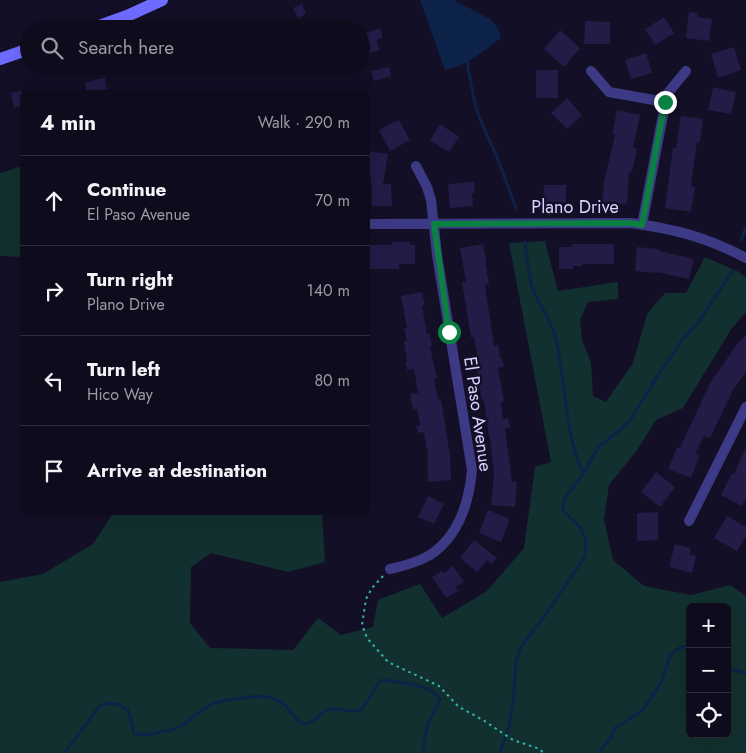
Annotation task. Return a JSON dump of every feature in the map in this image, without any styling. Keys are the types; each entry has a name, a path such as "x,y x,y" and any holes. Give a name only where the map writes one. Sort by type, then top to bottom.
{"main road":[{"path":"116,20 162,0"},
{"path":"0,59 20,52"}],"street":[{"path":"642,225 667,94 686,71"},
{"path":"591,72 609,92 665,102"},
{"name":"El Paso Avenue","path":"390,569 411,564 430,554 454,530 462,516 470,487 472,470 429,194 416,166"},
{"name":"Plano Drive","path":"370,224 631,223 694,235 719,244 746,258"},
{"path":"689,521 746,407"}],"path":[{"path":"390,569 372,588 366,599 362,625 367,638 388,662 439,686 459,707 513,740 540,749 543,753"}],"green space":[{"path":"20,167 20,257 0,256 0,173"},
{"path":"545,241 558,291 618,282 618,299 588,302 580,320 582,340 591,362 593,396 606,402 633,363 647,314 665,293 686,293 705,257 739,272 746,278 746,312 732,328 683,408 656,420 637,450 609,485 604,519 613,560 644,586 691,595 730,585 746,596 746,753 0,753 0,582 43,574 93,544 112,515 322,515 325,562 288,572 211,553 191,567 190,623 210,648 293,650 318,618 341,635 373,627 378,600 420,584 442,618 487,591 524,548 535,467 551,462 509,243"}],"water":[{"path":"420,0 454,0 490,19 498,28 501,38 467,62 445,70"}],"building":[{"path":"302,4 306,14 298,18 293,8"},
{"path":"689,12 698,13 697,17 712,19 709,41 686,38"},
{"path":"664,17 674,33 655,45 645,29"},
{"path":"585,21 610,22 610,44 584,44"},
{"path":"380,28 383,38 376,40 380,50 370,53 370,32"},
{"path":"560,30 580,48 564,67 544,49"},
{"path":"734,47 741,70 718,78 711,54"},
{"path":"646,53 652,73 631,79 625,60"},
{"path":"389,67 391,76 374,81 371,71"},
{"path":"536,70 558,70 558,98 536,98"},
{"path":"105,77 107,89 87,90 85,83"},
{"path":"713,87 736,92 731,114 708,110"},
{"path":"20,91 20,106 14,108 11,93"},
{"path":"567,98 582,115 567,129 551,113"},
{"path":"617,110 640,115 633,148 637,149 632,172 629,171 627,204 602,202 604,182 615,135 612,134"},
{"path":"681,116 703,119 700,143 697,142 691,186 695,187 691,212 665,208 673,148 676,148"},
{"path":"399,120 410,140 390,151 379,130"},
{"path":"440,124 459,137 449,152 430,140"},
{"path":"370,151 388,154 383,184 391,184 392,206 372,206"},
{"path":"474,182 475,193 472,193 473,206 450,208 448,184"},
{"path":"544,185 566,185 566,203 543,202"},
{"path":"392,242 410,242 410,245 415,245 415,264 399,264 399,269 370,269 370,245 392,245"},
{"path":"483,244 489,284 485,285 494,346 498,345 504,367 498,368 504,401 501,402 503,419 508,418 510,427 505,428 512,482 517,482 515,507 491,505 494,473 490,438 476,365 479,364 474,337 471,338 462,282 466,282 460,248"},
{"path":"572,244 614,244 614,264 582,264 582,266 573,266 573,269 559,269 559,247 572,247"},
{"path":"637,247 659,249 659,251 694,259 689,279 657,272 635,271"},
{"path":"422,292 425,305 422,306 427,334 430,334 432,346 430,347 437,378 434,379 438,400 441,399 450,456 451,480 428,482 428,457 424,432 418,433 416,426 420,425 417,409 413,410 410,394 418,393 414,369 407,370 405,362 407,362 404,342 407,341 404,328 407,328 401,296"},
{"path":"746,335 746,372 733,390 710,438 704,436 695,454 700,455 691,478 668,469 677,447 680,448 710,383 738,343"},
{"path":"746,447 746,498 742,506 721,495 732,473 734,474"},
{"path":"656,472 675,487 660,507 641,492"},
{"path":"428,496 444,504 434,524 418,517"},
{"path":"488,510 510,519 501,542 479,533"},
{"path":"658,512 658,540 637,541 637,513"},
{"path":"727,516 746,527 746,536 737,551 714,538"},
{"path":"474,540 497,558 492,564 487,560 477,572 460,558"},
{"path":"675,544 691,548 689,554 696,556 692,573 669,567"},
{"path":"453,566 464,582 455,587 458,591 446,598 432,577 442,571 444,573"}],"waterway":[{"path":"468,58 468,68 475,104 516,208"},
{"path":"741,240 746,227"},
{"path":"525,242 532,287 556,339 572,441 583,473"},
{"path":"500,753 509,727 516,662 521,647 585,556 586,540 580,527 563,510 565,498 583,474 597,449 629,422 657,377 683,339 697,324 733,270"},
{"path":"599,753 615,728 643,710 661,683 670,656 680,647 686,648"},
{"path":"731,669 746,673"},
{"path":"65,753 98,708 106,703 120,705 128,710 134,733 143,735 176,728 214,703 257,697 276,699 287,706 298,721 305,724 327,710 361,710 380,681 384,680 423,687 436,694 440,699 426,732 424,753"}],"route":[{"path":"449,332 434,224 631,223 642,225 653,158 665,102"}]}
